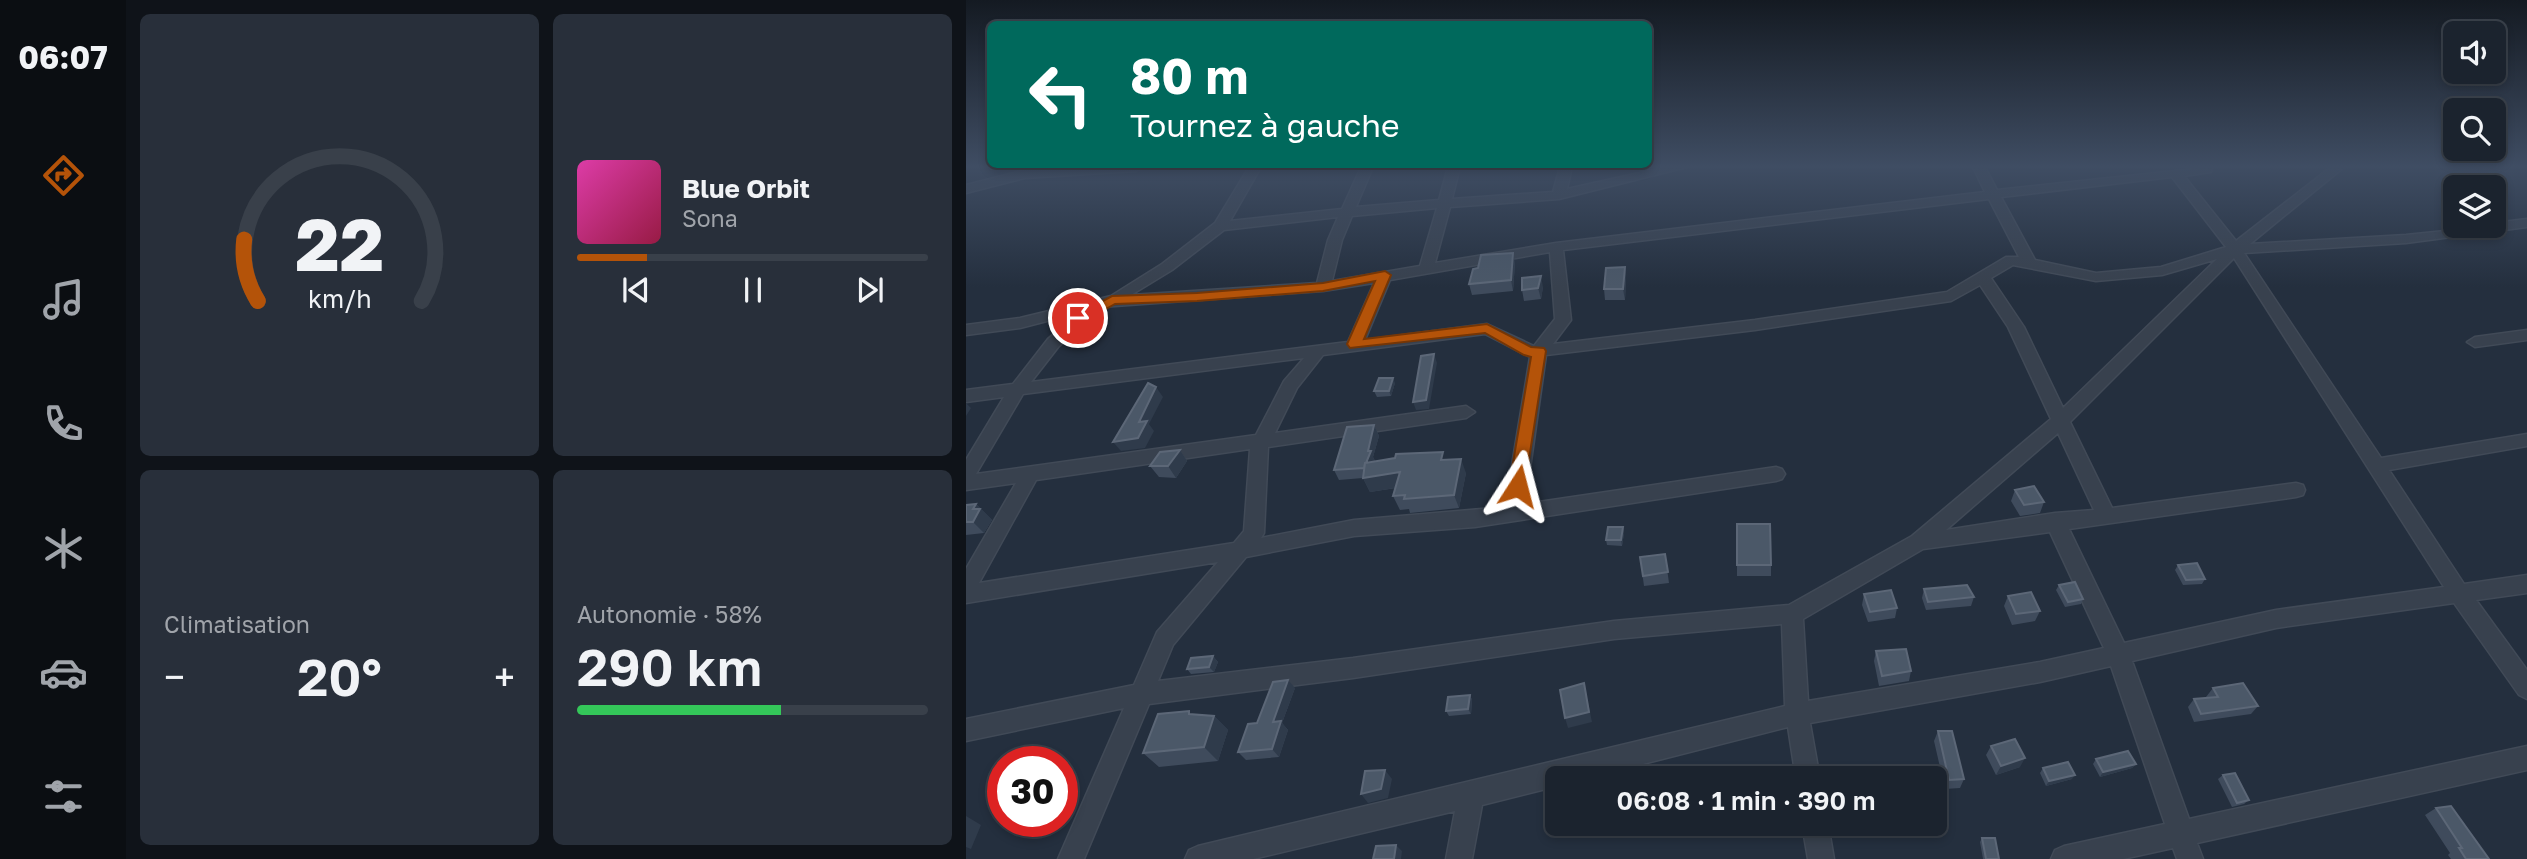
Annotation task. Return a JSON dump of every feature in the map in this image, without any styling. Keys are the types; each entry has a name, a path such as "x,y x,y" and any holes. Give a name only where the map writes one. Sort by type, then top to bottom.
{"street":[{"path":"966,476 1019,389 1061,333 1078,318 1167,267 1220,226 1231,207"},
{"path":"1323,287 1335,240 1350,207"},
{"path":"1220,226 1395,207"},
{"path":"1427,268 1443,207"},
{"path":"966,330 1020,324 1112,300 1197,297 1323,287 1556,247 1900,207"},
{"path":"2001,207 2029,263"},
{"path":"2202,207 2235,249 2459,593 2527,688"},
{"path":"966,730 1142,694 1353,668 1614,629 1792,614 1919,542 2059,422 2235,249 2288,207"},
{"path":"966,396 1487,328 1529,352 1755,325 1951,296 2011,260 2096,277 2162,271 2235,249 2406,239 2527,223"},
{"path":"1514,513 1539,351 1563,320 1556,247"},
{"path":"1355,344 1385,275"},
{"path":"1982,276 2016,327 2105,514"},
{"path":"2475,342 2527,335"},
{"path":"1071,859 1165,639 1254,533 1259,447 1290,386 1319,351"},
{"path":"966,483 1466,412"},
{"path":"2375,466 2527,440"},
{"path":"966,588 1031,473"},
{"path":"966,594 1241,550 1354,528 1475,519 1776,474"},
{"path":"1919,542 2105,514 2296,490"},
{"path":"2055,522 2118,654 2190,859"},
{"path":"1198,859 1797,714 2040,671 2276,619 2527,584"},
{"path":"1792,614 1797,714 1806,766"},
{"path":"2064,859 2527,758"},
{"path":"1459,859 1471,795"},
{"path":"1817,836 1821,859"}],"building":[{"path":"1513,253 1511,280 1469,284 1473,269 1478,268 1481,255"},
{"path":"1625,267 1623,289 1604,289 1606,268"},
{"path":"1541,276 1538,288 1522,290 1522,278"},
{"path":"1434,354 1426,400 1413,402 1421,356"},
{"path":"1379,378 1393,378 1389,391 1374,391"},
{"path":"1148,383 1156,387 1139,422 1147,421 1138,438 1113,442"},
{"path":"1374,425 1368,451 1371,451 1364,468 1334,470 1347,427"},
{"path":"1180,450 1168,466 1150,466 1160,452"},
{"path":"1443,452 1441,460 1461,459 1454,495 1404,499 1405,495 1393,496 1400,472 1363,478 1365,463 1395,458 1396,454"},
{"path":"2034,486 2044,502 2024,505 2015,490"},
{"path":"976,504 973,509 980,509 973,522 966,522 966,505"},
{"path":"1737,524 1770,524 1771,565 1737,565"},
{"path":"1608,527 1623,527 1621,540 1606,540"},
{"path":"1665,554 1668,572 1643,576 1640,557"},
{"path":"2197,563 2205,579 2186,580 2178,565"},
{"path":"2075,582 2083,599 2068,602 2059,585"},
{"path":"1967,585 1974,597 1928,602 1924,589"},
{"path":"1891,590 1897,608 1870,612 1864,594"},
{"path":"2031,592 2040,611 2016,614 2008,596"},
{"path":"1906,649 1911,671 1882,676 1876,651"},
{"path":"1213,656 1209,667 1187,669 1191,658"},
{"path":"1288,680 1273,722 1281,721 1272,749 1238,752 1248,724 1257,723 1273,682"},
{"path":"1584,683 1589,712 1565,718 1560,690"},
{"path":"2243,683 2258,706 2201,714 2194,699 2218,697 2213,688"},
{"path":"1470,695 1468,709 1446,711 1448,697"},
{"path":"1189,711 1189,714 1214,716 1204,747 1143,753 1158,714"},
{"path":"1938,731 1952,731 1964,779 1949,780"},
{"path":"2015,739 2025,758 2001,766 1991,746"},
{"path":"2128,751 2136,764 2103,772 2096,759"},
{"path":"2068,762 2075,775 2049,781 2043,768"},
{"path":"1385,770 1381,789 1361,794 1365,771"},
{"path":"2235,773 2249,800 2237,803 2223,775"},
{"path":"2451,806 2489,859 2466,859 2459,848 2462,848 2436,808"},
{"path":"1982,838 1995,838 1999,859 1986,859"},
{"path":"1396,845 1394,859 1373,859 1376,846"}],"route":[{"path":"1078,318 1112,300 1197,297 1323,287 1385,275 1355,344 1487,328 1529,352 1539,351 1518,486"}]}
